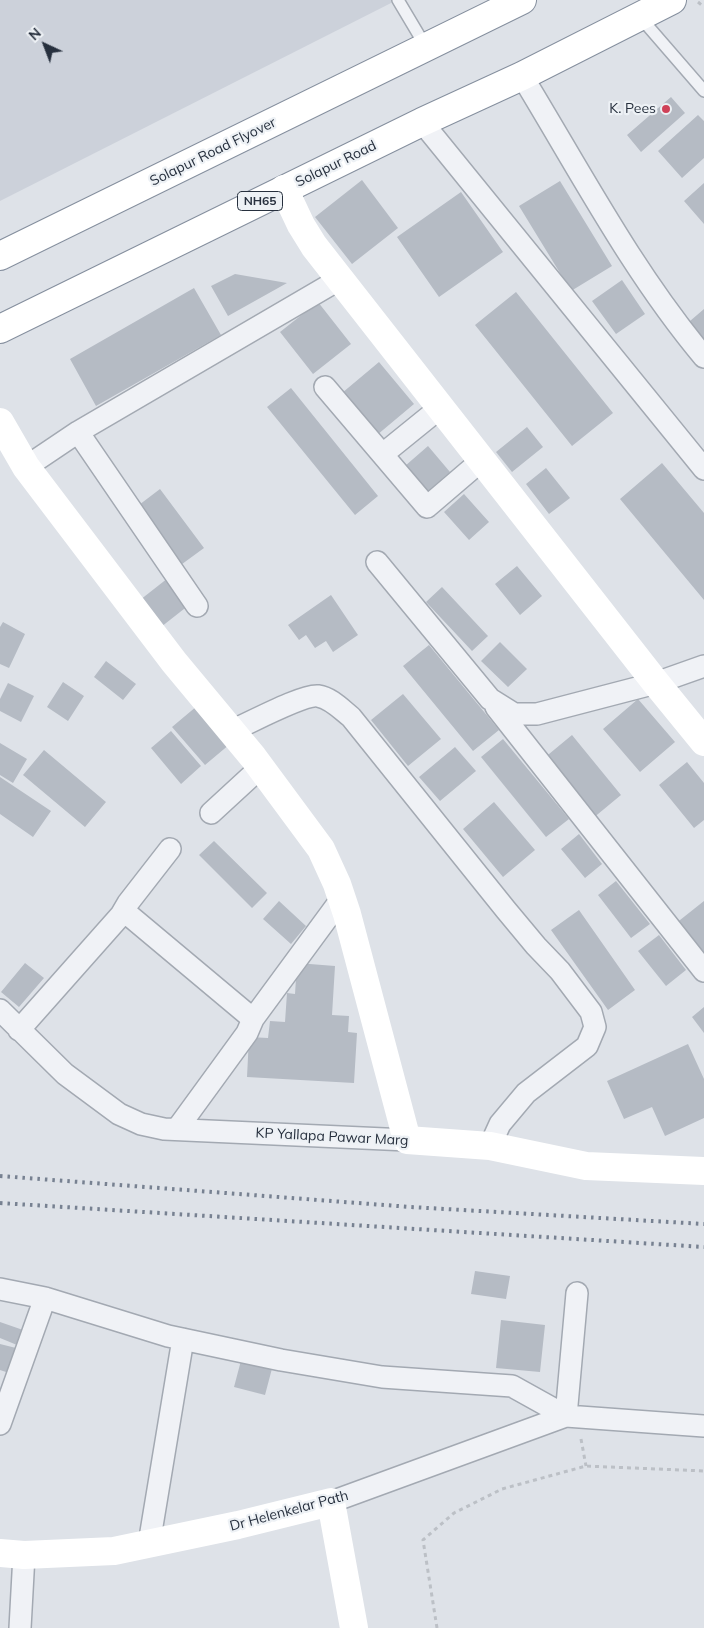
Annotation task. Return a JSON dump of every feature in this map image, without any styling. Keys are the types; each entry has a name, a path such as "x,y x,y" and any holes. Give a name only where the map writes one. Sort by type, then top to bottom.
{"main road":[{"path":"426,47 522,0"},
{"name":"Solapur Road","path":"0,329 422,122 522,76 636,8 672,0"},
{"name":"Solapur Road Flyover","path":"0,256 426,47"},
{"path":"284,189 301,225 314,246 704,742"},
{"path":"1,425 26,467 174,662 261,767 321,849 342,898 407,1140"},
{"name":"KP Yallapa Pawar Marg","path":"407,1140 490,1146 586,1166 704,1171"},
{"path":"331,1502 354,1628"},
{"name":"Dr Helenkelar Path","path":"12,1554 114,1551 238,1525 331,1502"}],"street":[{"path":"522,76 608,221 674,320 704,357"},
{"path":"422,122 704,468"},
{"path":"26,467 78,432 340,279"},
{"path":"326,387 427,507 482,460"},
{"path":"382,454 440,407"},
{"path":"78,432 197,606"},
{"path":"377,562 490,699 704,971"},
{"path":"490,699 514,714 537,714 656,683 704,666"},
{"path":"231,731 297,701 318,696 334,703 351,717 506,910 560,971 590,1012 594,1027 587,1046 526,1093 500,1124 490,1146"},
{"path":"212,813 261,767"},
{"path":"20,1030 124,911 170,849"},
{"path":"177,1129 247,1033 253,1019 342,898"},
{"path":"124,911 253,1019"},
{"name":"KP Yallapa Pawar Marg","path":"0,1010 65,1074 119,1114 141,1124 164,1129 407,1140"},
{"path":"0,1289 45,1298 168,1336 281,1360 382,1377 512,1386 566,1416 704,1426"},
{"path":"566,1416 577,1294"},
{"path":"0,1424 45,1298"},
{"path":"149,1544 183,1339"},
{"name":"Dr Helenkelar Path","path":"331,1502 566,1416"},
{"path":"12,1554 20,1628"}],"lane":[{"path":"398,0 426,47"},
{"path":"636,8 704,91"}],"path":[{"path":"437,1628 423,1540 454,1513 502,1489 586,1466 704,1471"}],"shaded area":[{"path":"0,0 397,0 0,201"}],"building":[{"path":"671,97 685,113 641,152 627,135"},
{"path":"698,115 704,121 704,158 682,178 658,151"},
{"path":"362,180 398,228 352,264 315,217"},
{"path":"560,181 612,266 571,291 519,206"},
{"path":"704,183 704,224 684,201"},
{"path":"461,192 503,252 439,297 397,237"},
{"path":"235,274 287,283 228,316 211,286"},
{"path":"622,280 645,314 616,334 592,301"},
{"path":"194,288 221,335 96,406 70,359"},
{"path":"516,292 613,413 572,446 475,325"},
{"path":"318,302 351,344 313,374 280,332"},
{"path":"704,309 704,352 683,327"},
{"path":"379,362 414,404 377,435 342,393"},
{"path":"291,388 378,496 355,515 267,407"},
{"path":"527,427 543,447 512,472 496,452"},
{"path":"428,446 450,472 428,491 405,466"},
{"path":"662,463 704,513 704,600 620,499"},
{"path":"546,468 570,498 549,514 526,484"},
{"path":"160,489 204,548 178,567 135,508"},
{"path":"464,494 489,522 469,540 444,512"},
{"path":"517,566 542,596 520,615 495,584"},
{"path":"168,578 189,605 161,627 140,600"},
{"path":"442,587 488,636 472,651 426,602"},
{"path":"331,595 358,635 333,652 326,641 315,648 306,635 299,640 288,625"},
{"path":"3,622 25,634 9,668 0,664 0,627"},
{"path":"500,642 527,669 508,687 481,661"},
{"path":"429,645 499,730 473,751 403,666"},
{"path":"106,661 136,684 123,700 94,677"},
{"path":"63,682 84,696 68,721 47,707"},
{"path":"8,683 34,696 21,722 0,711 0,699"},
{"path":"403,694 441,739 408,766 371,720"},
{"path":"638,699 675,742 640,772 603,729"},
{"path":"197,706 230,744 205,765 172,727"},
{"path":"171,731 201,766 181,784 151,748"},
{"path":"572,735 621,795 592,819 543,759"},
{"path":"503,739 569,819 546,837 481,757"},
{"path":"0,743 27,759 13,783 0,775"},
{"path":"455,747 476,771 440,801 419,777"},
{"path":"44,750 106,802 85,827 23,775"},
{"path":"687,762 704,783 704,820 694,828 659,785"},
{"path":"0,777 51,811 33,837 0,814"},
{"path":"494,802 535,850 503,877 463,829"},
{"path":"579,834 602,864 585,878 561,849"},
{"path":"214,841 267,893 252,908 199,855"},
{"path":"616,881 650,924 631,938 598,895"},
{"path":"279,901 306,926 291,944 263,919"},
{"path":"704,901 704,962 675,924"},
{"path":"579,910 635,990 608,1010 551,930"},
{"path":"659,935 686,970 666,986 638,951"},
{"path":"25,963 44,978 19,1007 1,992"},
{"path":"297,963 335,966 332,1015 349,1016 348,1032 357,1033 354,1083 247,1077 249,1037 268,1038 270,1021 285,1022 287,993 295,994"},
{"path":"704,1007 704,1033 692,1017"},
{"path":"688,1044 704,1079 704,1118 665,1136 652,1107 624,1119 607,1081"},
{"path":"475,1271 510,1276 506,1299 471,1294"},
{"path":"501,1320 545,1325 540,1372 496,1368"},
{"path":"0,1322 23,1330 17,1345 0,1338"},
{"path":"0,1344 16,1348 9,1373 0,1370"},
{"path":"243,1353 274,1361 265,1395 234,1387"}],"railway":[{"path":"0,1176 411,1207 704,1224"},
{"path":"0,1203 704,1247"}],"place":[{"name":"K. Pees","path":"666,109"}]}
